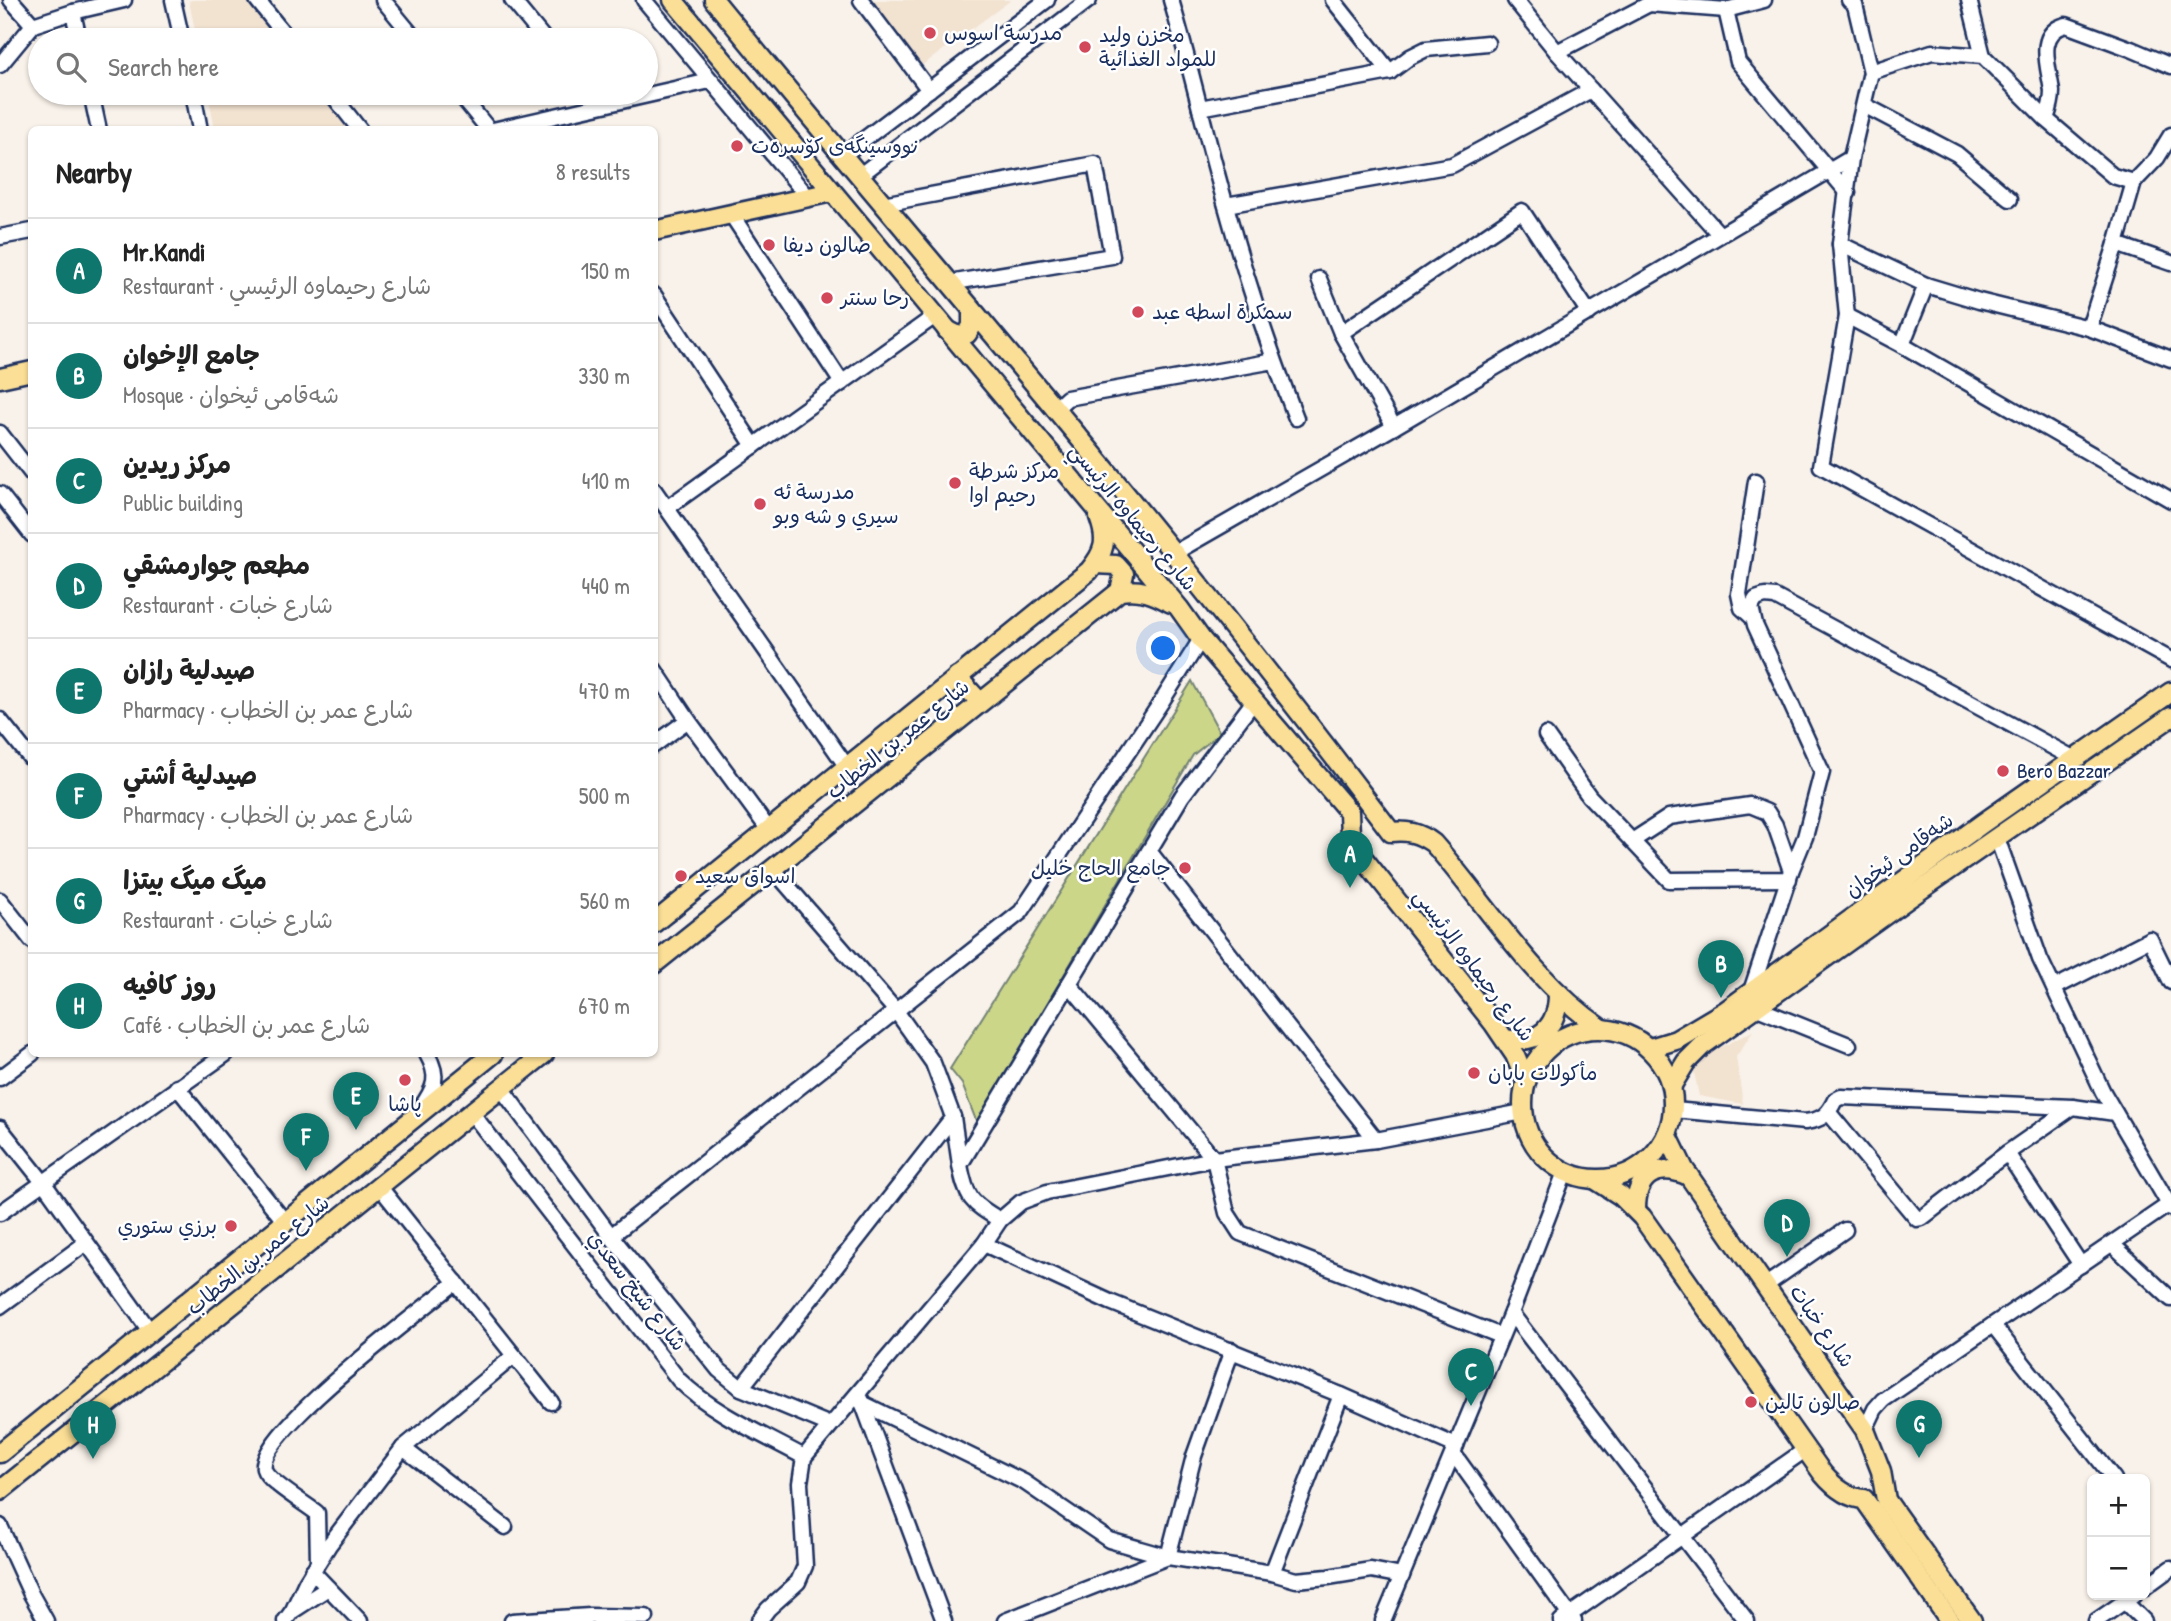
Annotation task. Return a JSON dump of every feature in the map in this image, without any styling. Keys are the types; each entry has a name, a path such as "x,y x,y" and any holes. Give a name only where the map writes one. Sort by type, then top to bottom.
{"main road":[{"name":"شارع رحيماوه الرئيسي","path":"673,0 1180,608 1201,639 1349,813 1350,835 1360,856 1505,1039 1526,1081"},
{"name":"شارع رحيماوه الرئيسي","path":"714,0 1174,553 1293,702 1391,832 1418,834 1433,843 1558,994 1601,1028"},
{"path":"658,230 832,192"},
{"path":"947,330 959,336 967,334 972,326 972,311"},
{"path":"976,365 974,347 980,343 1000,345"},
{"path":"0,378 28,372"},
{"path":"1095,508 1105,534 1101,557 1095,564"},
{"path":"1095,564 1116,565 1124,574 1120,591 1134,589 1152,592 1180,608"},
{"name":"شارع عمر بن الخطاب","path":"658,920 1095,564"},
{"name":"شارع عمر بن الخطاب","path":"658,961 1120,591"},
{"path":"957,677 980,702"},
{"name":"شەقامی ئیخوان","path":"1650,1048 1676,1040 1754,1000 2073,758 2171,692"},
{"path":"1672,1085 1692,1055 1754,1000 1997,838 2168,719 2152,705"},
{"path":"670,910 690,936"},
{"path":"1505,1039 1532,1039 1544,1032 1553,1021 1558,1008 1558,994"},
{"path":"1601,1028 1627,1034 1650,1048 1664,1065 1672,1085 1674,1110 1667,1133 1657,1152 1636,1169 1596,1180 1565,1172 1552,1164 1536,1147 1526,1127 1523,1112 1526,1081 1547,1048 1572,1033 1601,1028"},
{"path":"1676,1040 1682,1054 1692,1055"},
{"name":"شارع عمر بن الخطاب","path":"0,1453 489,1057"},
{"name":"شارع عمر بن الخطاب","path":"0,1491 540,1057"},
{"name":"شارع خبات","path":"1667,1133 1689,1176 1866,1430 1881,1471 1886,1500 1972,1621"},
{"path":"1636,1209 1637,1191 1645,1178 1660,1169 1676,1170 1689,1176"},
{"path":"1596,1180 1636,1209 1823,1474 1837,1489 1852,1497 1864,1499 1950,1621"},
{"path":"211,1283 230,1306"},
{"path":"96,1375 116,1398"}],"street":[{"path":"11,0 33,25"},
{"path":"31,28 73,12 124,0"},
{"path":"173,0 179,28"},
{"path":"257,0 279,28"},
{"path":"383,0 406,28"},
{"path":"512,0 535,28"},
{"path":"644,0 808,197"},
{"path":"861,0 929,90"},
{"path":"842,156 1047,0"},
{"path":"859,176 1089,0"},
{"path":"1171,0 1226,205 1273,361 1296,418"},
{"path":"1333,0 1390,72"},
{"path":"1515,0 1557,52 1720,235"},
{"path":"1557,52 1650,2 1726,10 1764,0"},
{"path":"1969,0 1983,56 2046,119 2113,176 2134,182"},
{"path":"1856,2 1871,72 1851,158 1840,244 1847,316 1821,466 2171,660"},
{"path":"1726,10 1738,62 1847,193"},
{"path":"73,12 76,28"},
{"path":"2046,119 2052,95 2045,49 2058,27 2066,25 2171,66"},
{"path":"0,65 28,31"},
{"path":"1200,108 1390,72 1426,49 1488,43"},
{"path":"1871,72 1932,52 1983,56"},
{"path":"658,93 710,81"},
{"path":"1226,205 1452,165 1591,90"},
{"path":"94,105 98,126"},
{"path":"195,105 199,126"},
{"path":"340,105 357,126"},
{"path":"469,105 488,126"},
{"path":"509,126 602,105"},
{"path":"1864,105 1957,154 2010,199"},
{"path":"2088,328 2134,182 2164,160 2171,135"},
{"path":"860,141 878,160"},
{"path":"1174,553 1851,158"},
{"path":"883,204 1095,164 1112,256 949,283"},
{"path":"1341,333 1522,211 1589,313"},
{"path":"731,214 842,383"},
{"path":"0,237 28,232"},
{"path":"1840,244 1926,285 2088,328 2171,359"},
{"path":"2116,244 2171,264"},
{"path":"1319,279 1341,333 1394,427"},
{"path":"1902,345 1926,285"},
{"path":"658,301 754,446"},
{"path":"667,508 935,316"},
{"path":"1847,316 2171,500"},
{"path":"1054,410 1068,398 1273,361"},
{"path":"0,433 28,469"},
{"path":"1752,617 1742,608 1739,594 1756,481"},
{"path":"0,494 28,530"},
{"path":"658,496 846,767"},
{"path":"1849,1045 1754,1000 1790,875 1805,837 1822,772 1752,617 1751,607 1756,599 1775,597 2073,758"},
{"path":"611,1236 1021,912 1201,639"},
{"path":"658,675 769,830"},
{"path":"960,1165 1149,851 1202,768 1254,701"},
{"path":"0,720 28,755"},
{"path":"658,742 688,720"},
{"path":"1546,735 1589,796 1669,880 1790,875"},
{"path":"1632,841 1669,817 1750,805 1767,812 1775,825 1790,875"},
{"path":"1866,1430 1869,1419 1883,1400 2170,1206 2103,1092 2040,959 1997,838"},
{"path":"1149,851 1376,1140"},
{"path":"773,869 897,1011 933,1063 953,1117 965,1188 977,1207 1000,1220"},
{"path":"2,907 28,936"},
{"path":"2054,988 2150,939 2171,982"},
{"path":"1069,984 1214,1159 1227,1213 1240,1233 1501,1336"},
{"path":"0,1078 28,1057"},
{"path":"0,1213 222,1057"},
{"path":"401,1127 421,1108 430,1094 436,1077 435,1068 429,1057"},
{"path":"177,1087 285,1222"},
{"name":"شارع شيخ سعدي","path":"501,1088 611,1236 719,1370 741,1388 830,1425"},
{"path":"1674,1110 1805,1122 1818,1120 1829,1113 1835,1100 1841,1097 2073,1107 2115,1113"},
{"path":"1829,1113 1917,1219 1923,1218 2007,1153 2073,1107"},
{"name":"شارع شيخ سعدي","path":"471,1112 679,1380 694,1395 804,1457"},
{"path":"759,1621 768,1609 798,1582 805,1566 800,1483 804,1457 830,1425 860,1397 984,1244 1000,1220 1021,1202 1047,1192 1214,1159 1376,1140 1523,1112"},
{"path":"741,1388 953,1117"},
{"path":"0,1128 43,1182 150,1331"},
{"path":"2007,1153 2081,1265"},
{"path":"1383,1621 1511,1313 1565,1172"},
{"path":"379,1186 551,1402"},
{"path":"1766,1285 1845,1230"},
{"path":"0,1306 86,1243"},
{"path":"984,1244 1110,1302 1341,1395 1454,1449 1568,1619 1682,1535 1805,1450"},
{"path":"2112,1244 2171,1300"},
{"path":"341,1529 268,1477 264,1468 266,1455 286,1429 335,1379 456,1282"},
{"path":"1511,1313 1747,1621"},
{"path":"1993,1325 2110,1474"},
{"path":"1168,1557 1194,1456 1232,1350"},
{"path":"289,1616 315,1566 403,1448 514,1356"},
{"path":"1272,1573 1341,1395"},
{"path":"860,1397 1024,1482 1109,1540 1168,1557 1272,1573 1296,1580 1371,1570 1402,1576"},
{"path":"860,1397 944,1621"},
{"path":"403,1448 505,1527"},
{"path":"317,1513 315,1566 328,1588 360,1621"},
{"path":"0,1526 46,1621"},
{"path":"1005,1621 1168,1557"},
{"path":"2150,1583 2171,1568"},
{"path":"289,1616 328,1588"},
{"path":"2096,1621 2126,1600"},
{"path":"2130,1600 2144,1621"},
{"path":"512,1621 590,1616 646,1618"}],"shaded area":[{"path":"248,0 270,28 195,28 189,1"},
{"name":"مدرسة اسوس","path":"868,0 1011,0 920,67"},
{"path":"210,105 331,105 348,126 214,126"},
{"path":"1753,1031 1736,1057 1743,1104 1699,1096 1692,1062"}],"green space":[{"path":"1192,681 1220,733 1193,755 977,1123 962,1084 950,1069"}],"place":[{"name":"مدرسة اسوس","path":"930,33"},
{"name":"مخزن وليد للمواد الغذائية","path":"1085,47"},
{"name":"نووسینگەی کۆسرەت","path":"737,146"},
{"name":"صالون ديفا","path":"769,245"},
{"name":"رحا سنتر","path":"827,298"},
{"name":"سمكرة اسطه عبد","path":"1138,312"},
{"name":"مركز شرطة رحيم اوا","path":"955,483"},
{"name":"مدرسة ئه سيري و شه وبو","path":"760,504"},
{"name":"Bero Bazzar","path":"2003,771"},
{"name":"جامع الحاج خليل","path":"1185,868"},
{"name":"اسواق سعيد","path":"681,876"},
{"name":"Mr.Kandi","path":"1350,888"},
{"name":"جامع الإخوان","path":"1721,998"},
{"name":"مأكولات بابان","path":"1474,1073"},
{"name":"پاشا","path":"405,1080"},
{"name":"صيدلية رازان","path":"356,1130"},
{"name":"صيدلية أشتي","path":"306,1171"},
{"name":"برزي ستوري","path":"231,1226"},
{"name":"مطعم چوارمشقي","path":"1787,1257"},
{"name":"صالون تالين","path":"1751,1402"},
{"name":"مركز ريدين","path":"1471,1406"},
{"name":"ميگ ميگ بيتزا","path":"1919,1458"},
{"name":"روز كافيه","path":"93,1459"}]}
